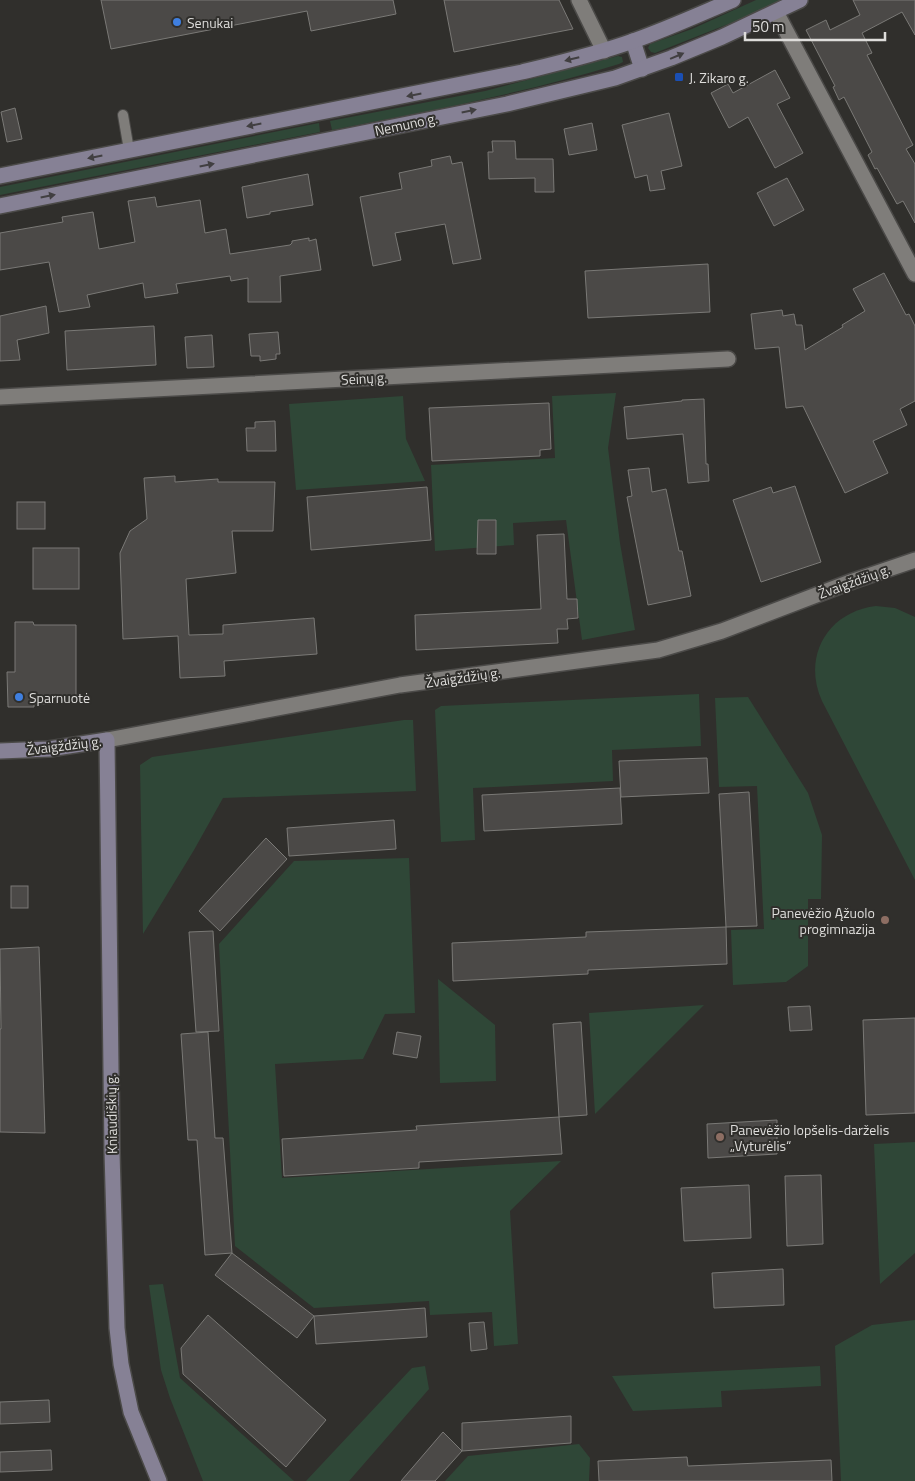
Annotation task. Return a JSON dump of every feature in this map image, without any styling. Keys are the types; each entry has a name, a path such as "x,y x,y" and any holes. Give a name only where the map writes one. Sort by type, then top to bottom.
{"main road":[{"name":"Nemuno g.","path":"0,176 479,82 633,41 733,0"},
{"name":"Nemuno g.","path":"0,206 507,104 615,78 722,37 800,0"},
{"path":"633,41 642,69"},
{"name":"Žvaigždžių g.","path":"0,751 49,749 107,740"},
{"name":"Kniaudiškių g.","path":"107,740 112,1189 116,1328 131,1412 159,1481"}],"street":[{"path":"580,0 604,50"},
{"path":"776,12 915,274"},
{"name":"Seinų g.","path":"0,397 728,359"},
{"name":"Žvaigždžių g.","path":"107,740 400,686 658,650 729,629 853,581 915,560"}],"lane":[{"path":"122,115 129,150"}],"green space":[{"path":"756,0 782,0 741,19 655,53 651,52 648,48 650,44 692,29"},
{"path":"618,56 622,57 623,62 548,84 476,101 332,130 330,121 485,91"},
{"path":"319,123 320,132 0,195 0,187"},
{"path":"616,393 608,448 620,543 635,630 582,640 566,520 513,523 514,545 435,551 431,465 555,458 552,396"},
{"path":"403,396 406,439 425,481 296,490 289,404"},
{"path":"876,606 895,608 915,617 915,880 822,701 817,685 815,668 817,653 823,639 832,627 844,617 859,610"},
{"path":"699,694 701,746 612,750 613,781 473,788 475,840 441,842 435,710 441,706"},
{"path":"748,697 808,793 822,835 821,899 808,899 808,966 786,982 733,985 731,930 764,929 757,786 719,787 715,698"},
{"path":"413,720 416,791 223,798 143,934 140,765 152,757"},
{"path":"409,858 415,1013 385,1014 363,1059 275,1064 282,1178 561,1161 510,1211 518,1344 494,1346 492,1312 430,1315 429,1301 314,1308 235,1246 219,944 294,861"},
{"path":"438,979 495,1025 496,1081 440,1083"},
{"path":"704,1005 595,1114 589,1013"},
{"path":"915,1142 915,1253 880,1284 874,1144"},
{"path":"163,1284 180,1378 294,1481 203,1481 161,1370 149,1285"},
{"path":"915,1320 915,1481 841,1481 835,1346 872,1325"},
{"path":"425,1366 429,1389 349,1481 306,1481 412,1368"},
{"path":"820,1366 821,1386 721,1391 722,1407 633,1411 612,1376"},
{"path":"579,1444 590,1458 589,1481 445,1481 468,1456"}],"building":[{"name":"Senukai","path":"101,0 393,0 396,14 311,31 307,11 111,49"},
{"path":"444,0 559,0 573,29 454,52"},
{"path":"853,0 915,0 915,35 902,12 862,33 872,53 867,55 913,145 906,149 915,164 915,223 903,201 897,204 877,168 875,169 868,155 872,152 844,97 839,100 833,87 835,86 806,30 826,20 830,30 860,15"},
{"path":"775,70 790,98 777,104 803,153 775,168 748,117 729,128 711,93 728,84 733,93"},
{"path":"15,108 22,139 7,142 1,112"},
{"path":"669,113 682,166 661,171 665,189 650,191 647,175 635,178 622,125"},
{"path":"592,123 597,150 569,155 564,129"},
{"path":"492,141 515,141 516,159 553,159 554,192 535,192 535,178 489,179 488,152 493,152"},
{"path":"450,156 452,164 462,162 481,259 453,264 445,224 395,233 401,260 373,266 360,197 402,189 399,173 432,166 431,160"},
{"path":"308,174 313,205 247,218 242,187"},
{"path":"787,178 804,210 774,226 757,193"},
{"path":"155,197 157,207 200,200 205,233 226,229 230,254 290,245 292,241 309,238 309,241 316,239 321,270 280,276 281,302 248,302 248,278 231,281 230,276 176,284 178,293 145,298 143,283 87,295 90,307 59,312 49,262 0,270 0,233 63,222 62,217 93,212 99,249 135,242 128,201"},
{"path":"708,264 710,312 588,318 585,271"},
{"path":"884,273 906,315 909,314 915,326 915,401 900,409 907,425 873,441 888,473 845,493 803,406 786,408 779,347 755,349 751,314 782,310 783,316 794,314 796,325 802,325 805,350 865,311 853,289"},
{"path":"46,306 49,333 17,340 20,360 0,361 0,316"},
{"path":"154,326 156,365 67,370 65,331"},
{"path":"278,332 280,354 276,354 276,359 260,361 260,356 251,356 249,334"},
{"path":"212,335 214,367 187,368 185,337"},
{"path":"704,399 706,464 708,464 709,481 688,483 683,434 627,439 624,407"},
{"path":"549,403 551,449 540,450 540,456 432,461 429,408"},
{"path":"275,421 276,451 247,451 246,428 255,428 255,422"},
{"path":"649,468 652,492 666,489 691,596 648,605 627,497 632,496 628,470"},
{"path":"175,476 175,482 218,479 218,482 275,482 273,531 232,531 236,573 186,579 189,635 223,634 223,625 314,618 317,654 224,661 225,676 180,678 178,636 123,639 120,553 130,531 147,519 144,478"},
{"path":"795,486 821,562 761,582 733,500 771,487 773,493"},
{"path":"427,487 431,540 311,550 307,497"},
{"path":"17,502 45,502 45,529 17,529"},
{"path":"478,520 496,520 496,554 477,554"},
{"path":"564,534 567,599 577,599 578,618 567,619 568,629 557,629 558,643 416,650 415,615 541,609 537,535"},
{"path":"33,548 79,548 79,589 33,589"},
{"path":"15,622 33,622 34,625 76,625 76,703 34,704 34,707 8,707 7,672 15,672"},
{"path":"707,758 709,793 621,797 619,761"},
{"path":"620,788 622,824 484,831 482,795"},
{"path":"749,792 757,926 726,927 719,794"},
{"path":"394,820 396,849 289,856 287,828"},
{"path":"266,838 287,859 220,931 199,911"},
{"path":"11,886 28,886 28,908 11,908"},
{"path":"726,927 727,964 588,970 588,974 453,981 452,943 586,937 586,932"},
{"path":"213,931 219,1031 196,1032 189,932"},
{"path":"39,947 45,1133 0,1132 0,949"},
{"path":"810,1006 812,1030 790,1031 788,1007"},
{"path":"915,1018 915,1113 866,1115 863,1020"},
{"path":"581,1022 587,1115 559,1117 553,1024"},
{"path":"208,1032 215,1138 223,1138 232,1253 205,1255 197,1140 188,1140 181,1034"},
{"path":"397,1032 421,1036 417,1058 393,1054"},
{"path":"559,1117 562,1154 419,1162 419,1168 284,1176 282,1139 417,1130 416,1126"},
{"path":"777,1120 777,1154 708,1158 707,1124"},
{"path":"821,1175 823,1244 787,1246 785,1176"},
{"path":"749,1185 751,1238 684,1241 681,1188"},
{"path":"232,1253 314,1316 297,1338 215,1275"},
{"path":"783,1269 784,1305 714,1308 712,1273"},
{"path":"425,1308 427,1337 316,1344 314,1316"},
{"path":"208,1315 326,1420 286,1467 183,1374 181,1348"},
{"path":"484,1322 487,1349 471,1351 469,1323"},
{"path":"49,1400 50,1422 0,1424 0,1402"},
{"path":"571,1416 571,1443 462,1451 462,1423"},
{"path":"443,1432 462,1451 435,1481 401,1481"},
{"path":"51,1450 52,1470 0,1472 0,1452"},
{"path":"687,1457 688,1466 831,1460 832,1481 599,1481 598,1461"}],"place":[{"name":"Senukai","path":"177,22"},
{"name":"J. Zikaro g.","path":"679,77"},
{"name":"Sparnuotė","path":"19,697"},
{"name":"Panevėžio Ąžuolo progimnazija","path":"885,920"},
{"name":"Panevėžio lopšelis-darželis „Vyturėlis“","path":"720,1137"}]}
